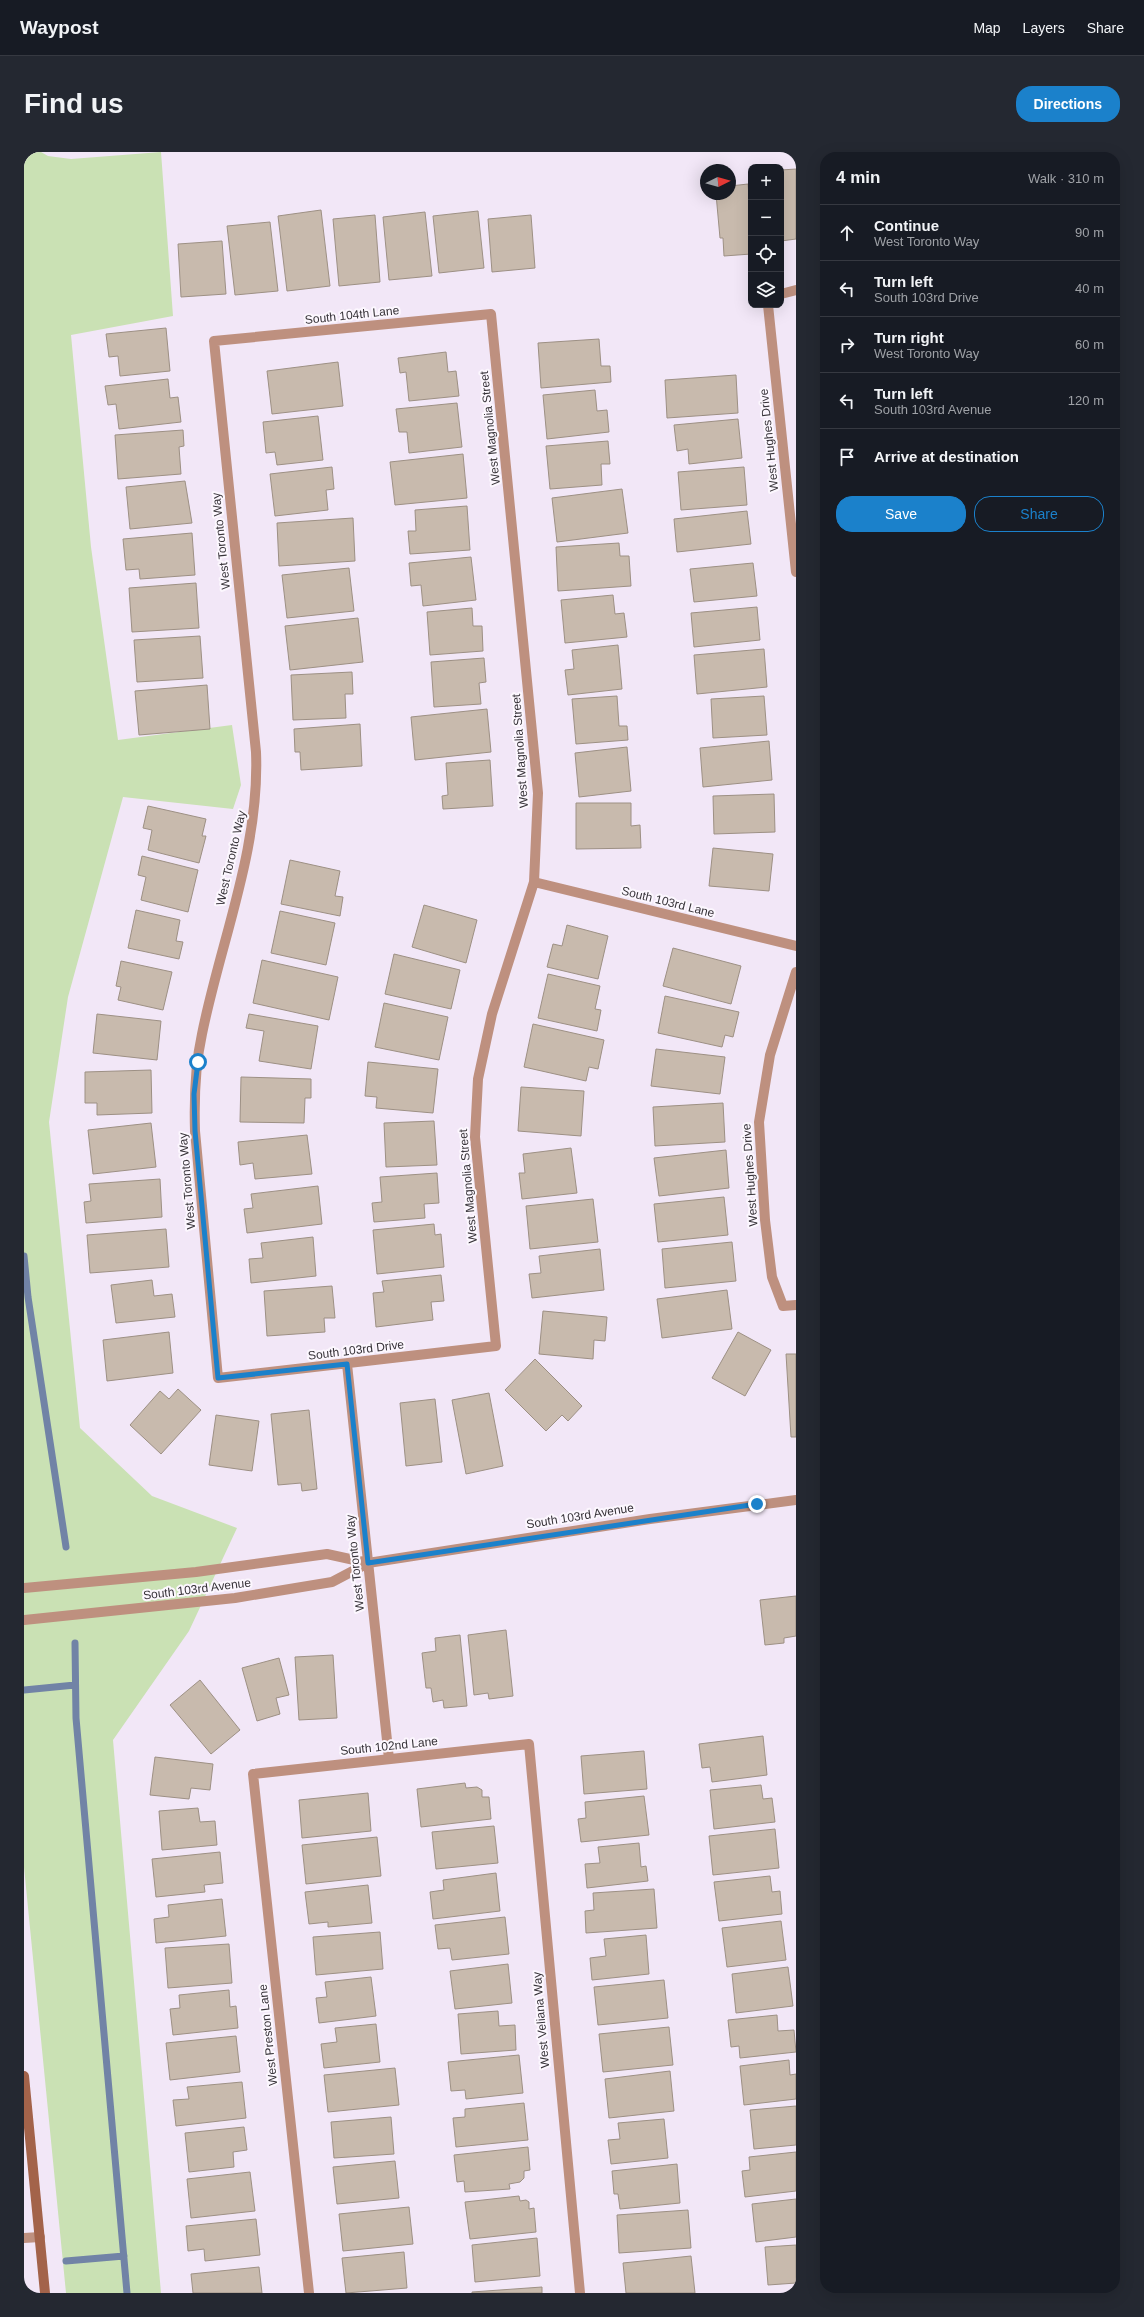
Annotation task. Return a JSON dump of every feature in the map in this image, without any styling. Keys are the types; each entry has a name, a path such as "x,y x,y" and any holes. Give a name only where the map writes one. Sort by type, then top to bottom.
{"main road":[{"path":"24,2076 45,2293"}],"street":[{"path":"784,293 796,290"},
{"name":"West Hughes Drive","path":"768,308 796,572"},
{"name":"South 104th Lane","path":"214,341 492,314"},
{"name":"West Magnolia Street","path":"492,314 538,793 534,882 492,1014 478,1079 475,1137 496,1346"},
{"name":"West Toronto Way","path":"214,341 256,752 257,785 253,828 202,1034 194,1094 195,1131 218,1378"},
{"name":"South 103rd Lane","path":"534,882 796,946"},
{"name":"West Hughes Drive","path":"796,972 770,1055 758,1122 765,1220 772,1277 783,1306 796,1305"},
{"name":"South 103rd Drive","path":"218,1378 496,1346"},
{"name":"West Toronto Way","path":"347,1364 389,1759"},
{"name":"South 103rd Avenue","path":"24,1620 242,1597 332,1582 368,1563 650,1519 796,1500"},
{"name":"South 103rd Avenue","path":"24,1588 196,1572 327,1554 368,1563"},
{"name":"South 102nd Lane","path":"253,1774 528,1744"},
{"name":"West Veliana Way","path":"528,1744 580,2293"},
{"name":"West Preston Lane","path":"253,1774 309,2293"},
{"path":"24,2238 40,2237"}],"green space":[{"path":"24,152 41,152 48,156 71,159 161,152 173,316 71,335 91,547 118,740 232,725 241,785 233,809 123,797 68,997 49,1122 80,1428 152,1496 237,1528 189,1631 113,1740 161,2293 66,2293 24,1867"}],"building":[{"path":"796,169 796,239 784,241 784,200 784,170"},
{"path":"748,184 748,254 724,256 723,238 720,238 717,200 736,200 736,185"},
{"path":"321,210 330,286 287,291 278,216"},
{"path":"478,211 484,268 439,273 433,216"},
{"path":"425,212 432,276 389,280 383,217"},
{"path":"375,215 380,282 339,286 333,219"},
{"path":"531,215 535,268 492,272 488,219"},
{"path":"270,222 278,291 235,295 227,226"},
{"path":"222,241 226,294 181,297 178,244"},
{"path":"166,328 170,371 120,376 118,356 109,357 106,334"},
{"path":"599,339 601,366 610,366 611,382 541,388 538,343"},
{"path":"446,352 448,372 456,371 459,396 409,401 406,372 400,373 398,358"},
{"path":"338,362 343,406 272,414 267,371"},
{"path":"736,375 738,413 667,418 665,380"},
{"path":"168,379 170,398 178,397 181,422 119,429 116,404 108,405 105,386"},
{"path":"595,390 597,411 607,410 609,432 547,439 543,395"},
{"path":"457,403 462,447 409,453 407,432 399,432 396,409"},
{"path":"318,416 323,460 277,465 275,452 266,453 263,422"},
{"path":"738,419 742,458 689,464 688,449 677,451 674,425"},
{"path":"183,430 184,446 179,447 181,474 118,479 115,435"},
{"path":"608,441 610,464 601,464 602,485 550,489 546,446"},
{"path":"463,454 467,498 395,505 390,462"},
{"path":"332,467 334,489 326,490 328,510 275,516 270,474"},
{"path":"744,467 747,505 681,510 678,472"},
{"path":"185,481 192,523 130,529 126,487"},
{"path":"622,489 628,533 557,542 552,498"},
{"path":"467,506 470,550 410,554 408,531 416,531 415,510"},
{"path":"747,511 751,544 677,552 674,519"},
{"path":"353,518 355,561 279,566 277,523"},
{"path":"192,533 195,575 140,579 139,569 126,570 123,539"},
{"path":"619,543 620,556 629,556 631,586 558,591 556,547"},
{"path":"471,557 476,600 423,606 421,585 411,586 409,563"},
{"path":"753,563 757,596 694,602 690,569"},
{"path":"349,568 354,611 287,618 282,575"},
{"path":"196,583 199,628 132,632 129,588"},
{"path":"613,595 615,614 624,613 627,637 565,643 561,600"},
{"path":"757,607 760,640 694,647 691,613"},
{"path":"472,608 473,626 482,626 483,651 430,655 427,612"},
{"path":"358,618 363,662 290,670 285,626"},
{"path":"200,636 203,678 137,682 134,640"},
{"path":"618,645 622,689 568,695 565,670 574,669 572,650"},
{"path":"764,649 767,687 697,694 694,655"},
{"path":"484,658 486,682 479,683 481,704 434,707 431,662"},
{"path":"352,672 353,694 345,694 346,718 293,720 291,675"},
{"path":"207,685 210,729 139,735 135,691"},
{"path":"617,696 619,726 627,726 628,740 576,744 572,699"},
{"path":"764,696 767,735 713,738 711,699"},
{"path":"487,709 491,752 415,760 411,717"},
{"path":"360,724 362,766 301,770 300,752 295,752 294,729"},
{"path":"769,741 772,780 703,787 700,748"},
{"path":"627,747 631,791 579,797 575,753"},
{"path":"490,760 493,806 443,809 442,796 448,795 446,763"},
{"path":"774,794 775,832 714,834 713,796"},
{"path":"576,803 631,803 631,826 640,825 641,848 576,849"},
{"path":"148,806 206,819 202,836 206,836 199,863 148,850 152,830 143,828"},
{"path":"713,848 773,854 769,891 709,886"},
{"path":"142,856 198,870 188,912 141,900 146,877 138,875"},
{"path":"290,860 340,871 335,896 343,897 340,916 281,904"},
{"path":"424,905 477,920 466,963 412,947"},
{"path":"136,910 180,920 176,941 183,942 179,959 128,948"},
{"path":"280,911 335,923 326,965 271,953"},
{"path":"567,925 608,936 598,979 547,967 553,944 562,946"},
{"path":"673,948 741,966 731,1004 663,986"},
{"path":"394,954 460,970 451,1009 385,994"},
{"path":"262,960 338,977 329,1020 253,1003"},
{"path":"121,961 172,972 163,1010 118,1000 121,987 116,986"},
{"path":"548,974 600,986 595,1009 601,1010 597,1031 538,1018"},
{"path":"665,996 739,1012 733,1037 725,1035 722,1047 658,1033"},
{"path":"384,1003 448,1017 439,1060 375,1047"},
{"path":"97,1014 161,1021 157,1060 93,1053"},
{"path":"249,1014 318,1026 311,1069 259,1061 264,1031 246,1028"},
{"path":"533,1024 604,1040 598,1069 589,1067 586,1081 524,1067"},
{"path":"656,1049 725,1057 720,1094 651,1086"},
{"path":"368,1062 438,1069 433,1113 376,1108 377,1097 365,1096"},
{"path":"151,1070 152,1113 97,1115 97,1103 85,1103 85,1072"},
{"path":"241,1077 311,1079 311,1098 305,1098 304,1123 240,1122"},
{"path":"521,1087 584,1091 581,1136 518,1131"},
{"path":"723,1103 725,1142 655,1146 653,1107"},
{"path":"434,1121 437,1165 386,1167 384,1123"},
{"path":"151,1123 156,1167 93,1174 88,1130"},
{"path":"307,1135 312,1174 255,1179 253,1163 240,1165 238,1142"},
{"path":"571,1148 577,1193 522,1199 519,1173 525,1173 523,1154"},
{"path":"726,1150 729,1188 659,1196 654,1158"},
{"path":"437,1173 439,1203 424,1204 425,1218 374,1222 372,1203 382,1202 380,1177"},
{"path":"160,1179 162,1217 86,1223 84,1202 91,1201 89,1184"},
{"path":"318,1186 322,1224 247,1233 244,1209 253,1208 251,1194"},
{"path":"724,1197 728,1235 658,1242 654,1204"},
{"path":"593,1199 598,1242 530,1249 526,1206"},
{"path":"434,1224 435,1235 441,1234 444,1267 377,1274 373,1230"},
{"path":"166,1229 169,1267 90,1273 87,1235"},
{"path":"313,1237 316,1276 251,1283 249,1259 263,1258 261,1243"},
{"path":"732,1242 736,1281 665,1288 662,1249"},
{"path":"600,1249 604,1290 532,1298 529,1274 541,1273 539,1256"},
{"path":"441,1275 444,1301 431,1302 433,1320 376,1327 373,1293 384,1292 382,1281"},
{"path":"152,1280 154,1296 172,1294 175,1317 116,1323 111,1285"},
{"path":"332,1286 335,1318 324,1318 325,1332 267,1336 264,1291"},
{"path":"727,1290 732,1329 662,1338 657,1299"},
{"path":"543,1311 607,1317 605,1341 594,1340 593,1359 539,1354"},
{"path":"169,1332 173,1373 107,1381 103,1340"},
{"path":"738,1332 771,1350 745,1396 712,1378"},
{"path":"786,1354 796,1354 796,1437 791,1437"},
{"path":"535,1359 582,1406 568,1421 562,1415 546,1431 505,1390"},
{"path":"178,1389 201,1410 161,1454 130,1425 160,1391 169,1399"},
{"path":"489,1393 503,1466 466,1474 452,1400"},
{"path":"435,1399 442,1462 406,1466 400,1403"},
{"path":"309,1410 317,1489 302,1491 301,1483 278,1485 271,1414"},
{"path":"216,1415 259,1421 252,1471 209,1465"},
{"path":"796,1596 796,1636 784,1638 784,1643 765,1645 760,1600"},
{"path":"506,1630 513,1696 489,1699 488,1693 474,1695 468,1635"},
{"path":"460,1635 467,1706 444,1708 443,1700 433,1702 431,1688 426,1688 422,1653 436,1651 435,1638"},
{"path":"333,1655 337,1718 299,1720 295,1657"},
{"path":"279,1658 289,1695 276,1698 280,1714 257,1721 242,1668"},
{"path":"200,1680 240,1730 211,1754 170,1705"},
{"path":"763,1736 767,1775 712,1782 710,1767 702,1768 699,1744"},
{"path":"644,1751 647,1789 584,1794 581,1756"},
{"path":"155,1757 213,1764 210,1790 191,1788 189,1799 150,1795"},
{"path":"465,1783 466,1788 477,1787 482,1790 482,1797 489,1797 491,1819 421,1827 417,1789"},
{"path":"761,1785 763,1799 772,1798 775,1822 714,1829 710,1790"},
{"path":"368,1793 371,1831 302,1838 299,1800"},
{"path":"644,1796 649,1835 581,1842 578,1819 586,1818 585,1802"},
{"path":"198,1808 200,1822 215,1821 217,1845 162,1850 159,1811"},
{"path":"494,1826 498,1863 436,1869 432,1832"},
{"path":"775,1829 779,1868 713,1875 709,1836"},
{"path":"377,1837 381,1876 306,1884 302,1845"},
{"path":"639,1843 641,1867 646,1866 648,1881 587,1888 585,1864 600,1863 598,1847"},
{"path":"220,1852 223,1883 204,1885 205,1892 156,1897 152,1859"},
{"path":"496,1873 500,1911 433,1919 430,1892 444,1890 443,1880"},
{"path":"770,1876 772,1892 780,1891 782,1914 719,1921 714,1882"},
{"path":"368,1885 372,1923 328,1927 328,1922 309,1924 305,1892"},
{"path":"654,1889 657,1928 586,1933 585,1911 594,1910 593,1893"},
{"path":"222,1899 226,1936 156,1943 154,1919 169,1917 168,1905"},
{"path":"505,1917 509,1954 452,1960 450,1948 438,1949 435,1925"},
{"path":"781,1921 786,1960 727,1967 722,1928"},
{"path":"380,1932 383,1969 316,1975 313,1937"},
{"path":"646,1935 649,1974 592,1980 590,1958 606,1956 604,1939"},
{"path":"229,1944 232,1983 168,1988 165,1948"},
{"path":"508,1964 512,2003 455,2009 450,1971"},
{"path":"788,1967 793,2006 736,2013 732,1974"},
{"path":"371,1977 376,2016 319,2023 316,1998 327,1997 325,1982"},
{"path":"664,1980 668,2018 598,2025 594,1987"},
{"path":"229,1990 230,2007 236,2006 238,2028 173,2035 170,2009 180,2008 179,1995"},
{"path":"498,2011 499,2026 515,2025 516,2050 461,2054 458,2014"},
{"path":"777,2015 778,2031 794,2030 796,2052 740,2058 739,2046 731,2047 728,2020"},
{"path":"376,2024 380,2062 324,2068 321,2044 337,2042 335,2028"},
{"path":"669,2027 673,2065 603,2072 599,2034"},
{"path":"236,2036 240,2072 170,2080 166,2043"},
{"path":"519,2055 523,2093 466,2099 465,2090 451,2091 448,2062"},
{"path":"789,2060 790,2075 796,2074 796,2099 744,2105 740,2066"},
{"path":"395,2068 399,2105 328,2112 324,2075"},
{"path":"670,2071 674,2111 609,2118 605,2079"},
{"path":"242,2082 246,2118 176,2126 173,2100 189,2099 187,2087"},
{"path":"524,2103 528,2140 456,2147 453,2118 465,2117 465,2109"},
{"path":"796,2106 796,2145 754,2149 750,2110"},
{"path":"391,2117 394,2154 334,2158 331,2122"},
{"path":"664,2119 668,2158 611,2164 608,2140 620,2139 618,2123"},
{"path":"244,2127 247,2150 233,2152 234,2167 189,2172 185,2133"},
{"path":"528,2147 530,2170 524,2171 524,2178 520,2182 509,2184 510,2189 465,2192 464,2181 457,2182 454,2155"},
{"path":"796,2152 796,2191 745,2197 742,2171 750,2170 749,2157"},
{"path":"395,2161 399,2198 337,2204 333,2167"},
{"path":"677,2164 680,2203 620,2209 618,2194 614,2194 612,2171"},
{"path":"250,2172 255,2211 191,2218 187,2179"},
{"path":"519,2196 520,2201 526,2200 529,2202 529,2209 534,2208 536,2232 470,2239 465,2202"},
{"path":"796,2199 796,2237 756,2242 752,2204"},
{"path":"409,2207 413,2244 343,2251 339,2214"},
{"path":"688,2210 691,2248 619,2253 617,2215"},
{"path":"256,2219 260,2255 205,2261 204,2249 188,2251 186,2226"},
{"path":"537,2238 540,2276 475,2282 472,2245"},
{"path":"796,2245 796,2283 768,2285 765,2247"},
{"path":"404,2252 407,2288 346,2293 342,2258"},
{"path":"691,2256 695,2293 626,2293 623,2263"},
{"path":"259,2267 262,2293 193,2293 191,2274"},
{"path":"542,2287 542,2293 472,2293 472,2292"}],"waterway":[{"path":"24,1256 28,1297 66,1547"},
{"path":"75,1643 76,1718 127,2293"},
{"path":"24,1690 75,1685"},
{"path":"66,2261 124,2256"}],"route":[{"path":"198,1062 194,1094 195,1131 218,1378 347,1364 368,1563 532,1536 757,1504"}]}
